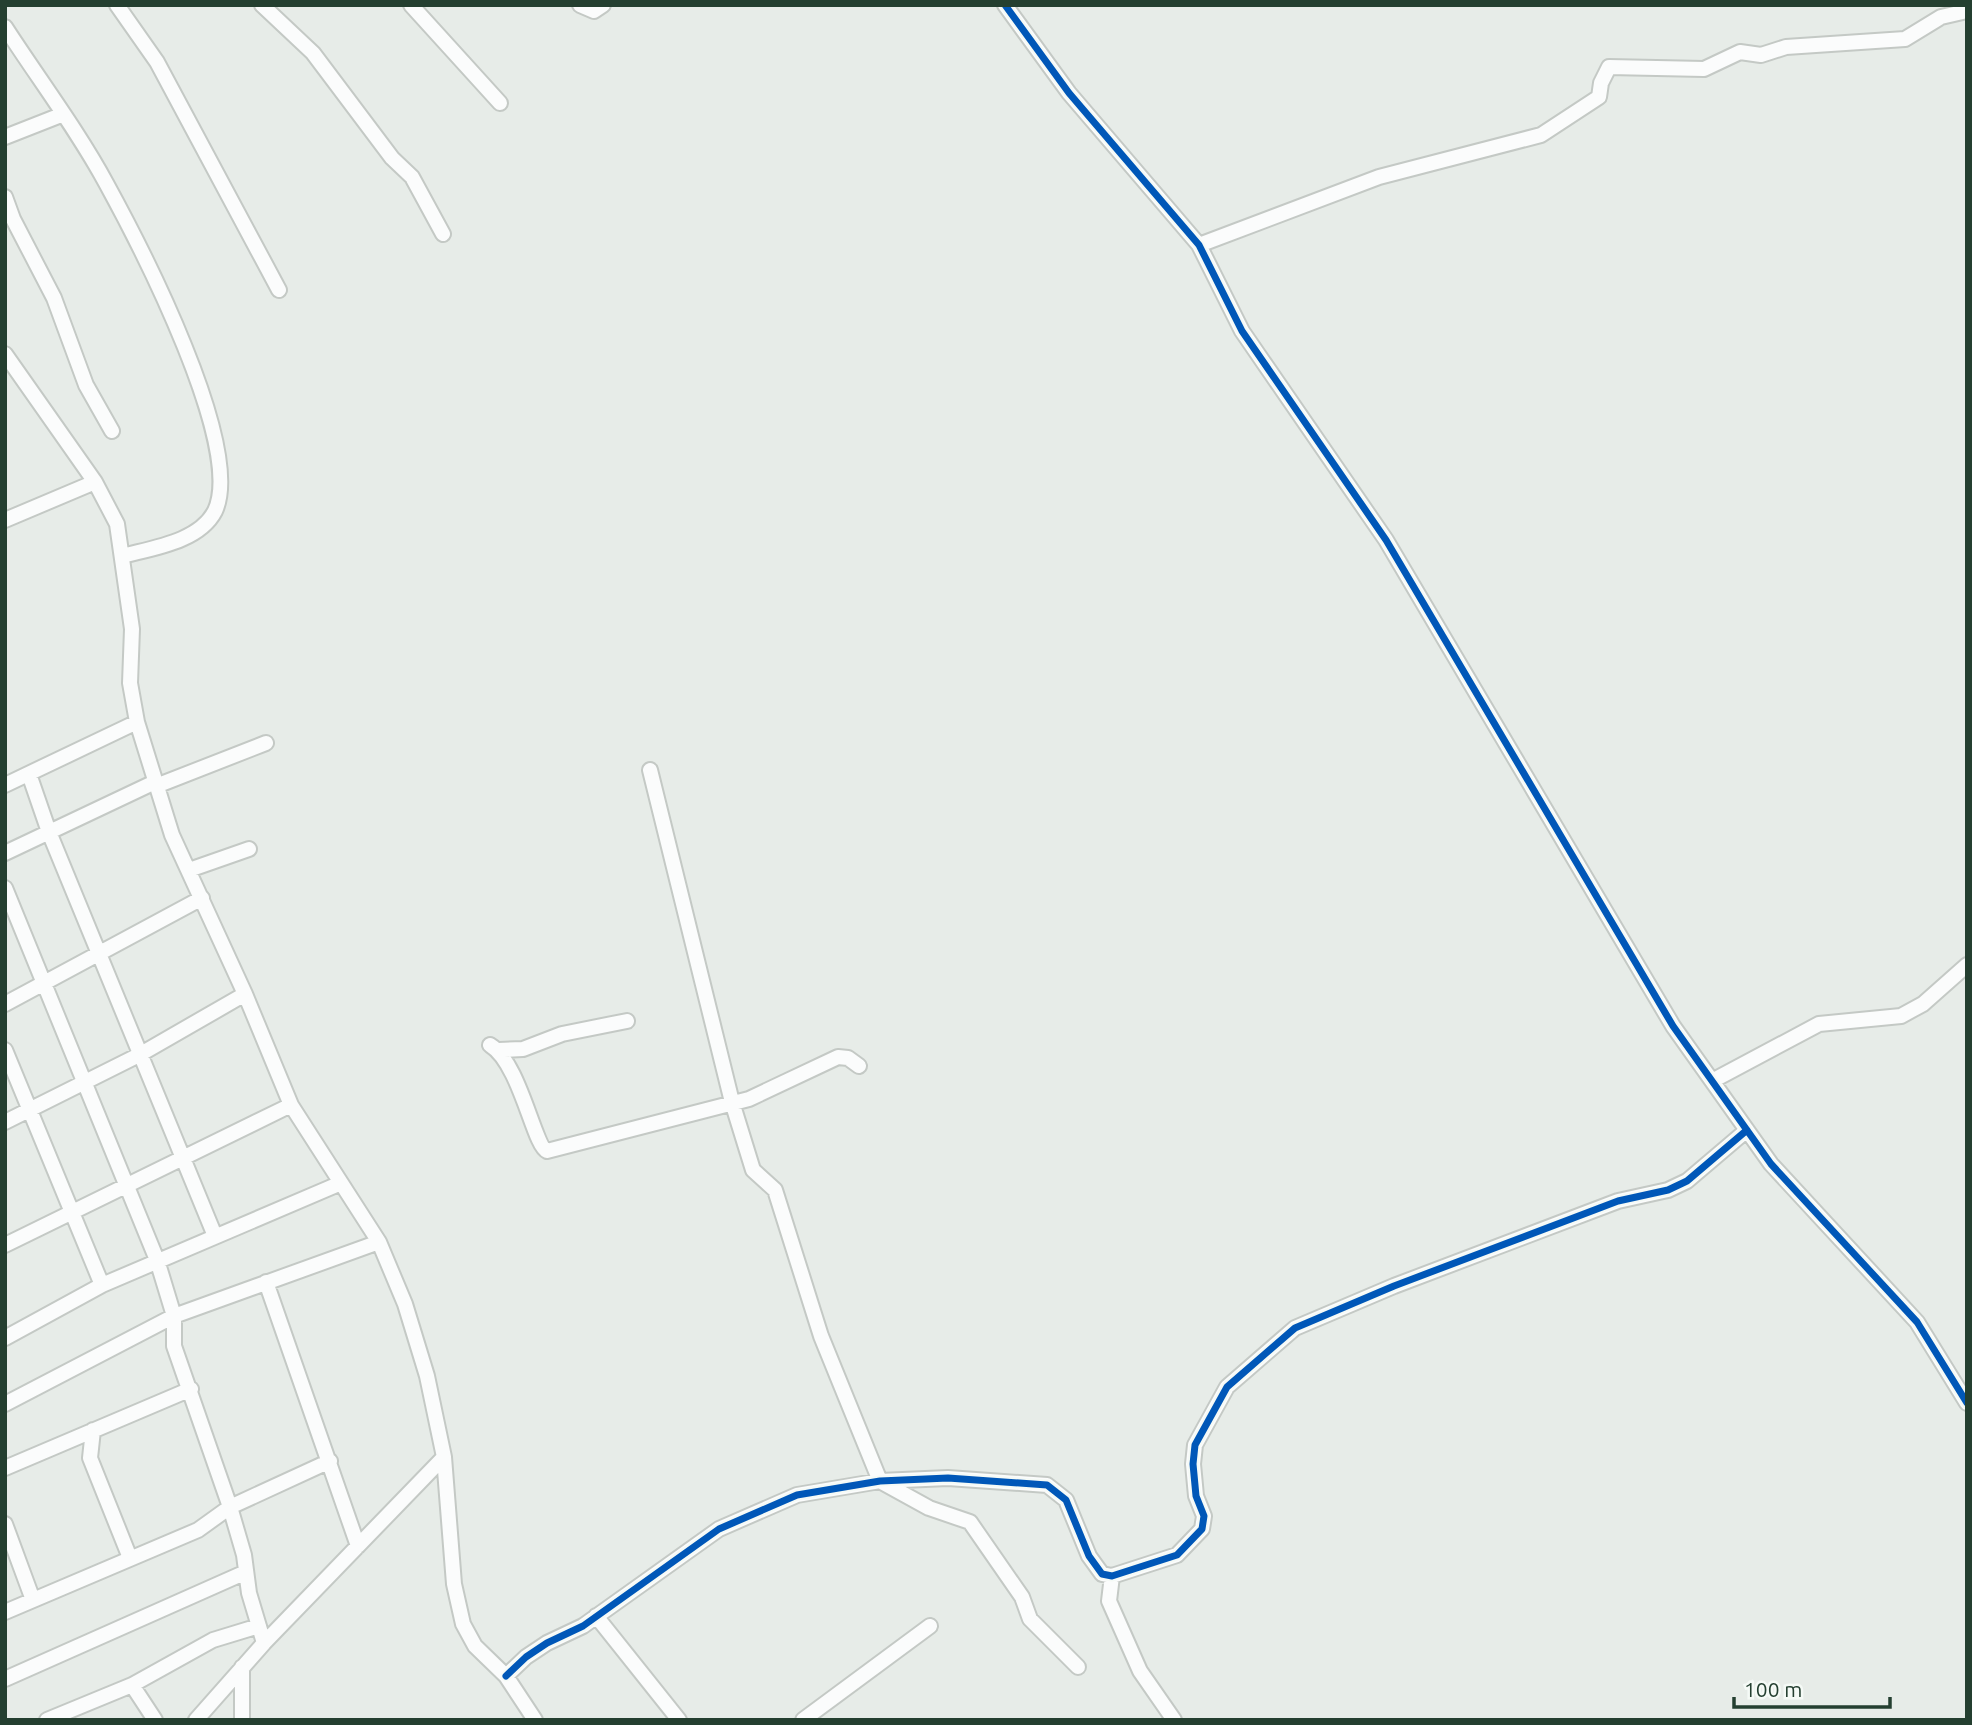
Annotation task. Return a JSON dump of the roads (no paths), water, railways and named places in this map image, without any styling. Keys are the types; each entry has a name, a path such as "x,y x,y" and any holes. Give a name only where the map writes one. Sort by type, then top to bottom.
{"street":[{"path":"117,5 156,62 279,290"},
{"path":"262,5 313,53 392,158 412,177 443,234"},
{"path":"411,5 500,103"},
{"path":"580,5 594,11 603,5"},
{"path":"1005,5 1069,93 1199,245 1242,331 1386,541 1672,1026 1771,1164 1917,1322 1967,1403"},
{"path":"1199,245 1379,177 1541,135 1599,97 1601,83 1609,67 1704,69 1740,52 1761,55 1786,47 1905,39 1941,17 1967,11"},
{"path":"5,27 106,182 191,359 216,449 221,492 214,513 200,529 181,539 122,556"},
{"path":"5,137 61,115"},
{"path":"5,197 13,219 54,298 86,384 112,430"},
{"path":"5,355 95,482 117,524 132,629 130,683 137,722 172,835 245,995 291,1105 379,1242 405,1304 427,1376 443,1457 454,1584 463,1624 475,1646 506,1676 534,1720"},
{"path":"5,520 95,482"},
{"path":"5,785 137,722"},
{"path":"5,853 155,784 266,743"},
{"path":"650,771 732,1102 753,1170 775,1190 821,1336 880,1481 929,1508 970,1522 1022,1597 1030,1619 1079,1667"},
{"path":"29,774 49,832 180,1157 215,1236"},
{"path":"189,870 249,849"},
{"path":"5,888 157,1261 174,1316 174,1346 230,1507 264,1643"},
{"path":"5,1004 202,898"},
{"path":"1712,1080 1819,1024 1901,1017 1923,1004 1967,965"},
{"path":"5,1122 139,1055 245,995"},
{"path":"627,1021 562,1034 523,1049 495,1047 526,1100 538,1146 547,1151 748,1099 838,1057 848,1058 859,1066"},
{"path":"5,1051 102,1285"},
{"path":"5,1245 291,1105"},
{"path":"506,1676 547,1643 583,1626 647,1583 719,1529 797,1495 880,1481 947,1478 1027,1481 1047,1485 1066,1500 1096,1568 1102,1574 1112,1576 1177,1555 1202,1529 1204,1516 1196,1496 1193,1464 1195,1445 1227,1387 1296,1328 1394,1286 1618,1201 1668,1190 1687,1181 1747,1130"},
{"path":"5,1338 102,1285 341,1183"},
{"path":"5,1404 174,1316 379,1242"},
{"path":"266,1282 358,1546"},
{"path":"5,1468 191,1389"},
{"path":"93,1430 90,1458 130,1558"},
{"path":"196,1720 264,1643 443,1457"},
{"path":"5,1612 198,1530 230,1507 330,1461"},
{"path":"5,1524 33,1600"},
{"path":"5,1679 246,1572"},
{"path":"1112,1576 1109,1601 1140,1671 1174,1720"},
{"path":"596,1616 679,1720"},
{"path":"47,1720 132,1685 213,1640 259,1626"},
{"path":"803,1720 930,1626"},
{"path":"242,1667 242,1720"},
{"path":"132,1685 155,1720"}]}
